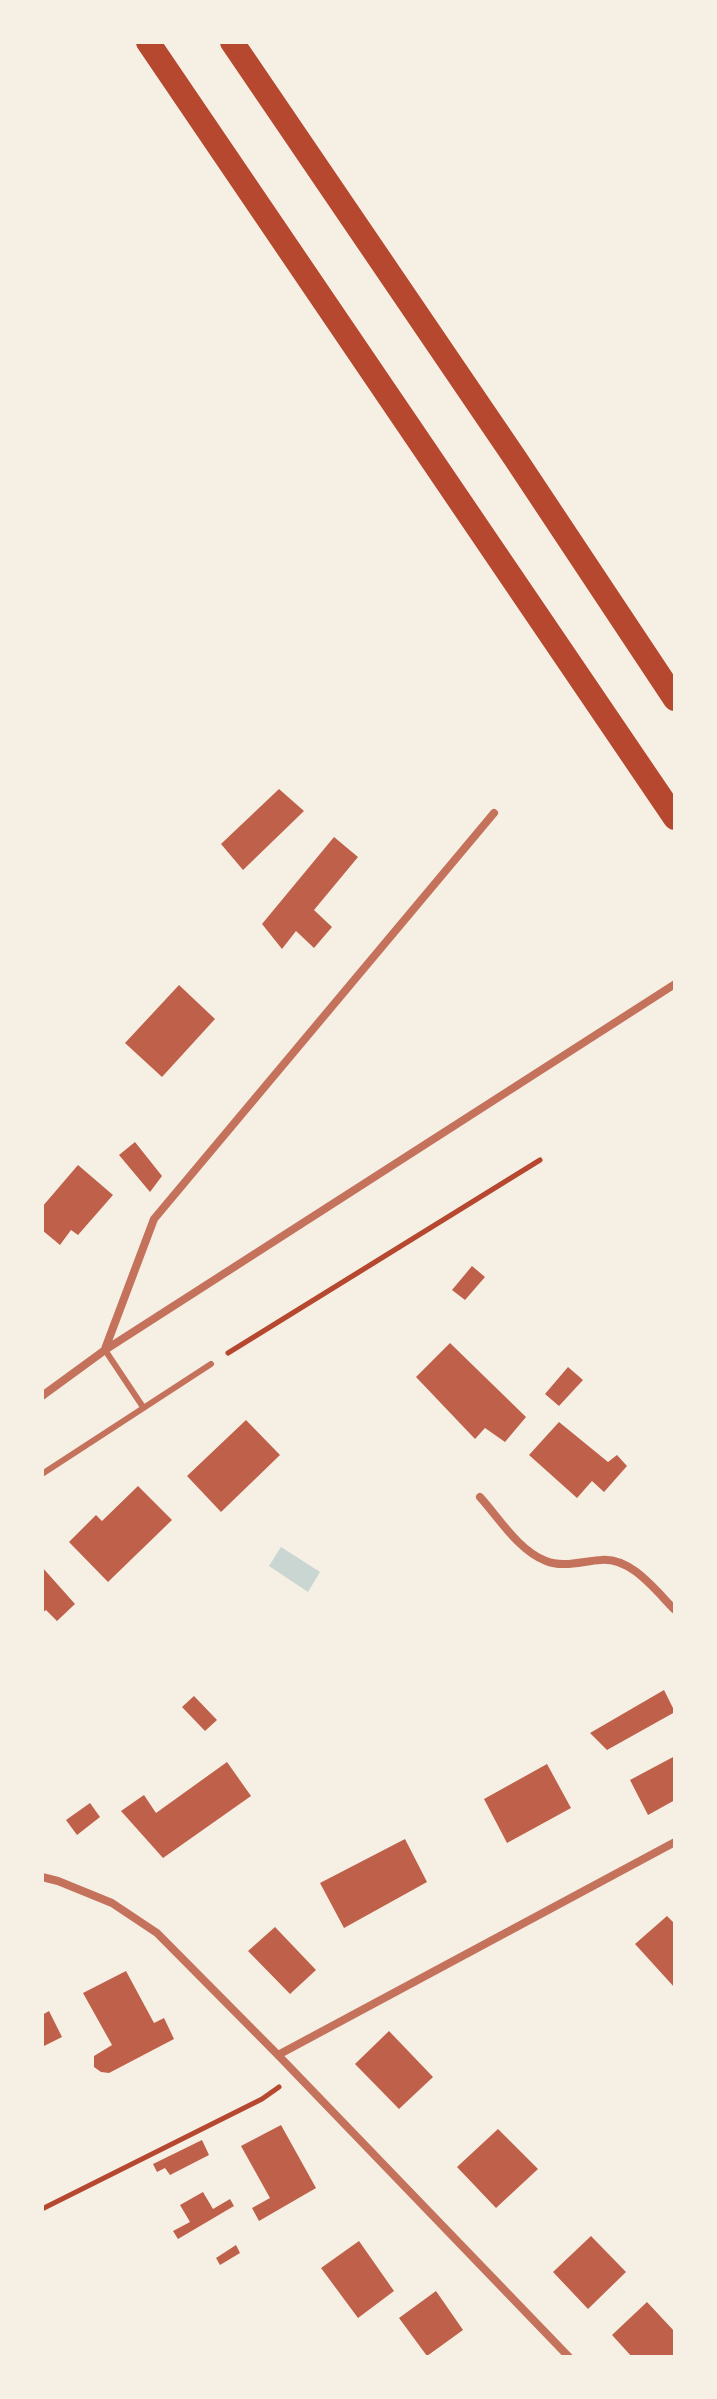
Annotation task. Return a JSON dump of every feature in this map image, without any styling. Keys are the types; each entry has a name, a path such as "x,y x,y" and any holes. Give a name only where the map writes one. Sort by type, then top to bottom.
{"highway":[{"path":"148,42 675,818"},
{"path":"232,42 490,420 675,699"}],"street":[{"path":"105,1350 154,1219 494,813"},
{"path":"42,1396 105,1350 672,986"},
{"path":"480,1497 533,1555 549,1563 605,1559 621,1563 636,1572 675,1610"},
{"path":"278,2055 675,1842"},
{"path":"42,1877 112,1903 157,1933 569,2357"}],"lane":[{"path":"105,1350 143,1407"},
{"path":"42,1474 211,1364"}],"path":[{"path":"211,1364 540,1160"},
{"path":"42,2209 262,2099 298,2075"}],"shaded area":[{"path":"281,1547 320,1572 308,1592 269,1566"}],"building":[{"path":"279,789 304,811 243,870 221,844"},
{"path":"334,837 358,857 314,910 332,927 314,948 296,931 282,949 262,924"},
{"path":"179,985 215,1019 162,1077 125,1043"},
{"path":"135,1142 162,1176 150,1192 119,1155"},
{"path":"78,1165 113,1195 78,1235 71,1230 60,1245 42,1230 42,1207"},
{"path":"472,1266 485,1277 465,1300 452,1290"},
{"path":"450,1343 526,1417 505,1442 485,1428 475,1439 416,1377"},
{"path":"568,1367 583,1380 559,1406 545,1394"},
{"path":"246,1420 280,1455 221,1512 187,1476"},
{"path":"559,1422 608,1462 617,1455 627,1466 604,1492 592,1481 577,1498 529,1455"},
{"path":"138,1486 172,1520 108,1582 69,1542 96,1515 102,1521"},
{"path":"42,1567 75,1604 57,1621 46,1610 42,1613"},
{"path":"664,1690 675,1712 607,1750 590,1733"},
{"path":"194,1696 217,1720 205,1731 182,1707"},
{"path":"675,1756 675,1800 648,1815 630,1780"},
{"path":"227,1762 251,1796 163,1858 121,1811 144,1795 156,1813"},
{"path":"547,1764 571,1808 507,1843 484,1799"},
{"path":"90,1803 100,1817 77,1835 66,1820"},
{"path":"405,1839 427,1882 344,1928 320,1883"},
{"path":"667,1916 675,1924 675,1988 635,1944"},
{"path":"275,1927 316,1970 290,1994 248,1951"},
{"path":"126,1971 154,2023 164,2018 174,2039 109,2073 101,2072 94,2067 94,2056 112,2045 83,1993"},
{"path":"49,2011 62,2037 42,2047 42,2015"},
{"path":"389,2031 433,2077 399,2109 355,2064"},
{"path":"281,2125 316,2188 259,2221 252,2208 270,2198 241,2146"},
{"path":"498,2129 538,2169 496,2208 457,2167"},
{"path":"202,2140 209,2155 170,2175 165,2168 157,2172 153,2164"},
{"path":"203,2192 213,2209 230,2199 234,2206 178,2239 173,2231 190,2222 180,2205"},
{"path":"591,2236 626,2272 588,2309 553,2272"},
{"path":"359,2241 394,2291 358,2318 321,2268"},
{"path":"236,2245 240,2253 220,2265 216,2258"},
{"path":"436,2291 463,2330 427,2356 399,2318"},
{"path":"647,2302 675,2332 675,2357 632,2357 612,2335"}]}
